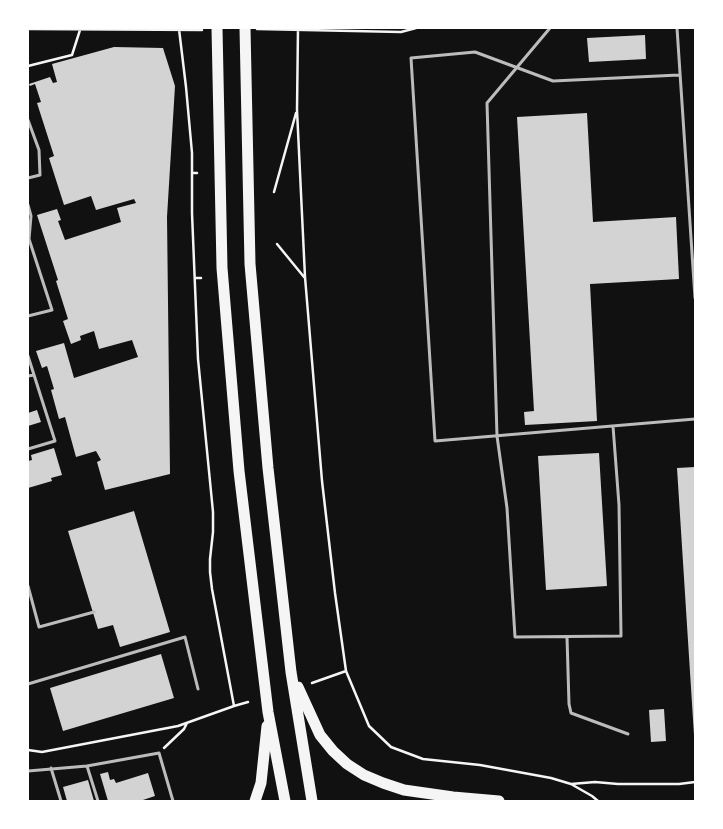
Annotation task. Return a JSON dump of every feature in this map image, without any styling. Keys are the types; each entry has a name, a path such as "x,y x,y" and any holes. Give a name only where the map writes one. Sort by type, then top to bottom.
{"highway":[{"path":"217,28 222,268 242,502 268,712 285,801"},
{"path":"245,28 250,264 268,468 291,672 312,801"},
{"path":"291,672 320,735 347,764 364,775 383,784 404,790 499,801"},
{"path":"255,801 261,783 268,712"}],"lane":[{"path":"550,28 486,103 497,436 507,508 515,637 622,636 619,505 613,426"},
{"path":"677,28 695,298"},
{"path":"679,75 553,81 474,52 411,58 435,441 695,419"},
{"path":"28,120 39,150 40,175 28,178"},
{"path":"28,204 32,216 29,239 52,310 28,316"},
{"path":"28,356 55,441 28,449"},
{"path":"28,376 34,375"},
{"path":"28,586 39,627 94,612"},
{"path":"28,684 185,637 198,689"},
{"path":"567,637 569,704 571,713 628,734"},
{"path":"28,771 87,766 159,753 173,801"},
{"path":"87,766 98,801"},
{"path":"51,768 61,801"}],"path":[{"path":"257,30 298,29 401,32 416,28"},
{"path":"28,29 202,30"},
{"path":"179,29 192,153 198,359 213,512 213,532 210,558 212,589 234,706"},
{"path":"298,29 297,110 305,277 322,481 346,671 369,726 391,747 424,759 480,765 551,778 570,784 598,801"},
{"path":"28,66 72,55 80,30"},
{"path":"274,192 297,110"},
{"path":"192,173 197,173"},
{"path":"277,244 305,277"},
{"path":"195,278 201,278"},
{"path":"312,683 346,671"},
{"path":"28,750 42,752 178,726 248,702"},
{"path":"159,753 184,729 187,723"},
{"path":"570,784 595,782 618,784 679,784 695,782"}],"building":[{"path":"645,35 646,59 589,62 587,38"},
{"path":"114,47 163,48 175,86 167,217 170,474 105,490 97,462 101,460 96,451 76,457 65,417 59,419 51,390 54,389 47,366 42,368 36,351 64,343 74,378 138,357 132,340 99,349 94,331 80,336 81,340 71,344 63,321 68,319 56,281 58,280 37,215 57,209 61,220 58,221 65,240 121,222 117,208 136,203 134,199 96,210 91,196 64,205 49,158 54,156 37,103 41,102 35,84 30,86 29,84 50,77 53,83 57,82 52,64"},
{"path":"587,113 593,222 676,217 679,279 590,284 597,421 525,425 524,412 534,411 517,117"},
{"path":"37,410 41,422 28,426 28,413"},
{"path":"54,448 62,475 51,478 52,481 28,488 28,461 32,460 31,455"},
{"path":"599,453 607,586 546,590 538,456"},
{"path":"695,467 695,735 694,735 677,468"},
{"path":"134,511 170,632 120,647 113,625 98,629 68,531"},
{"path":"161,654 174,698 63,731 50,688"},
{"path":"664,709 666,741 651,742 649,710"},
{"path":"108,772 110,780 114,779 116,783 148,773 155,796 140,801 108,801 100,774"},
{"path":"88,780 94,801 67,801 63,787"}]}
